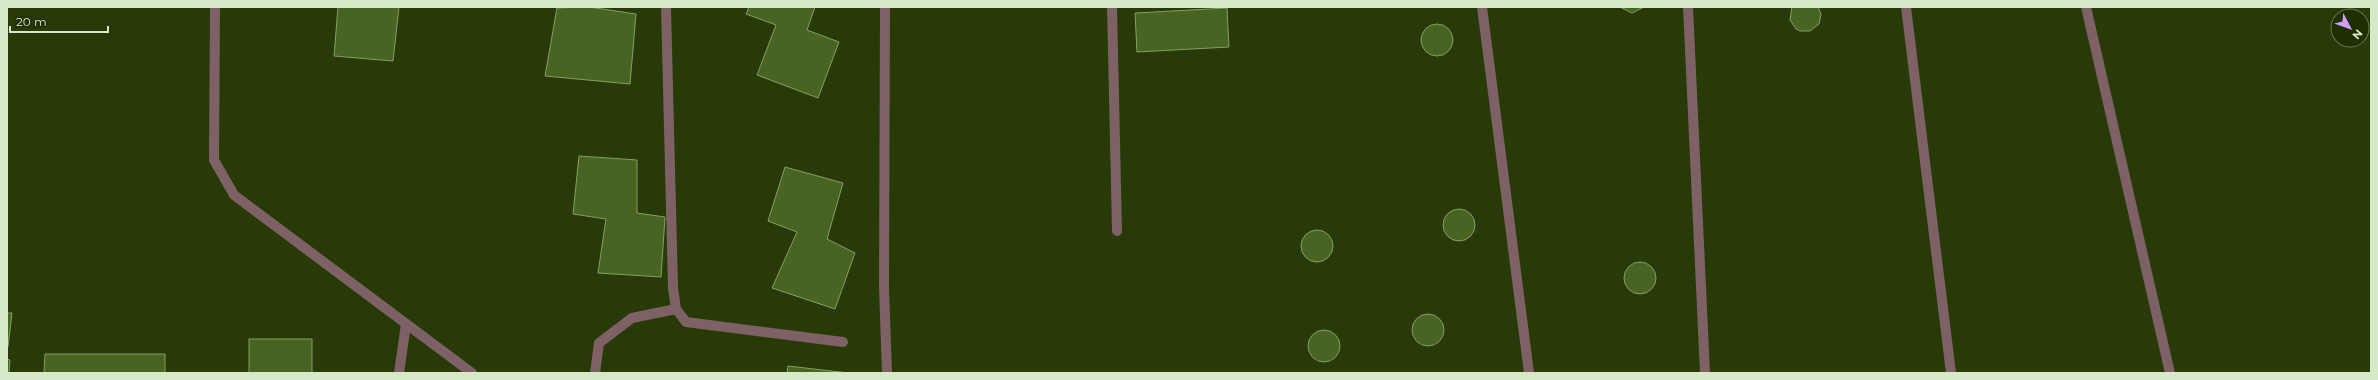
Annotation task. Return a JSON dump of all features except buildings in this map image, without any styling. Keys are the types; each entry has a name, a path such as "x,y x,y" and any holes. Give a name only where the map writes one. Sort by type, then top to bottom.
{"street":[{"path":"215,7 214,160 234,195 472,373"},
{"path":"666,7 673,288 676,309 686,322 843,342"},
{"path":"885,7 884,287 887,373"},
{"path":"1112,7 1117,231"},
{"path":"1482,7 1529,373"},
{"path":"1688,7 1706,373"},
{"path":"1906,7 1951,373"},
{"path":"2086,7 2170,373"},
{"path":"595,373 599,343 632,318 676,309"},
{"path":"399,373 406,324"}]}
